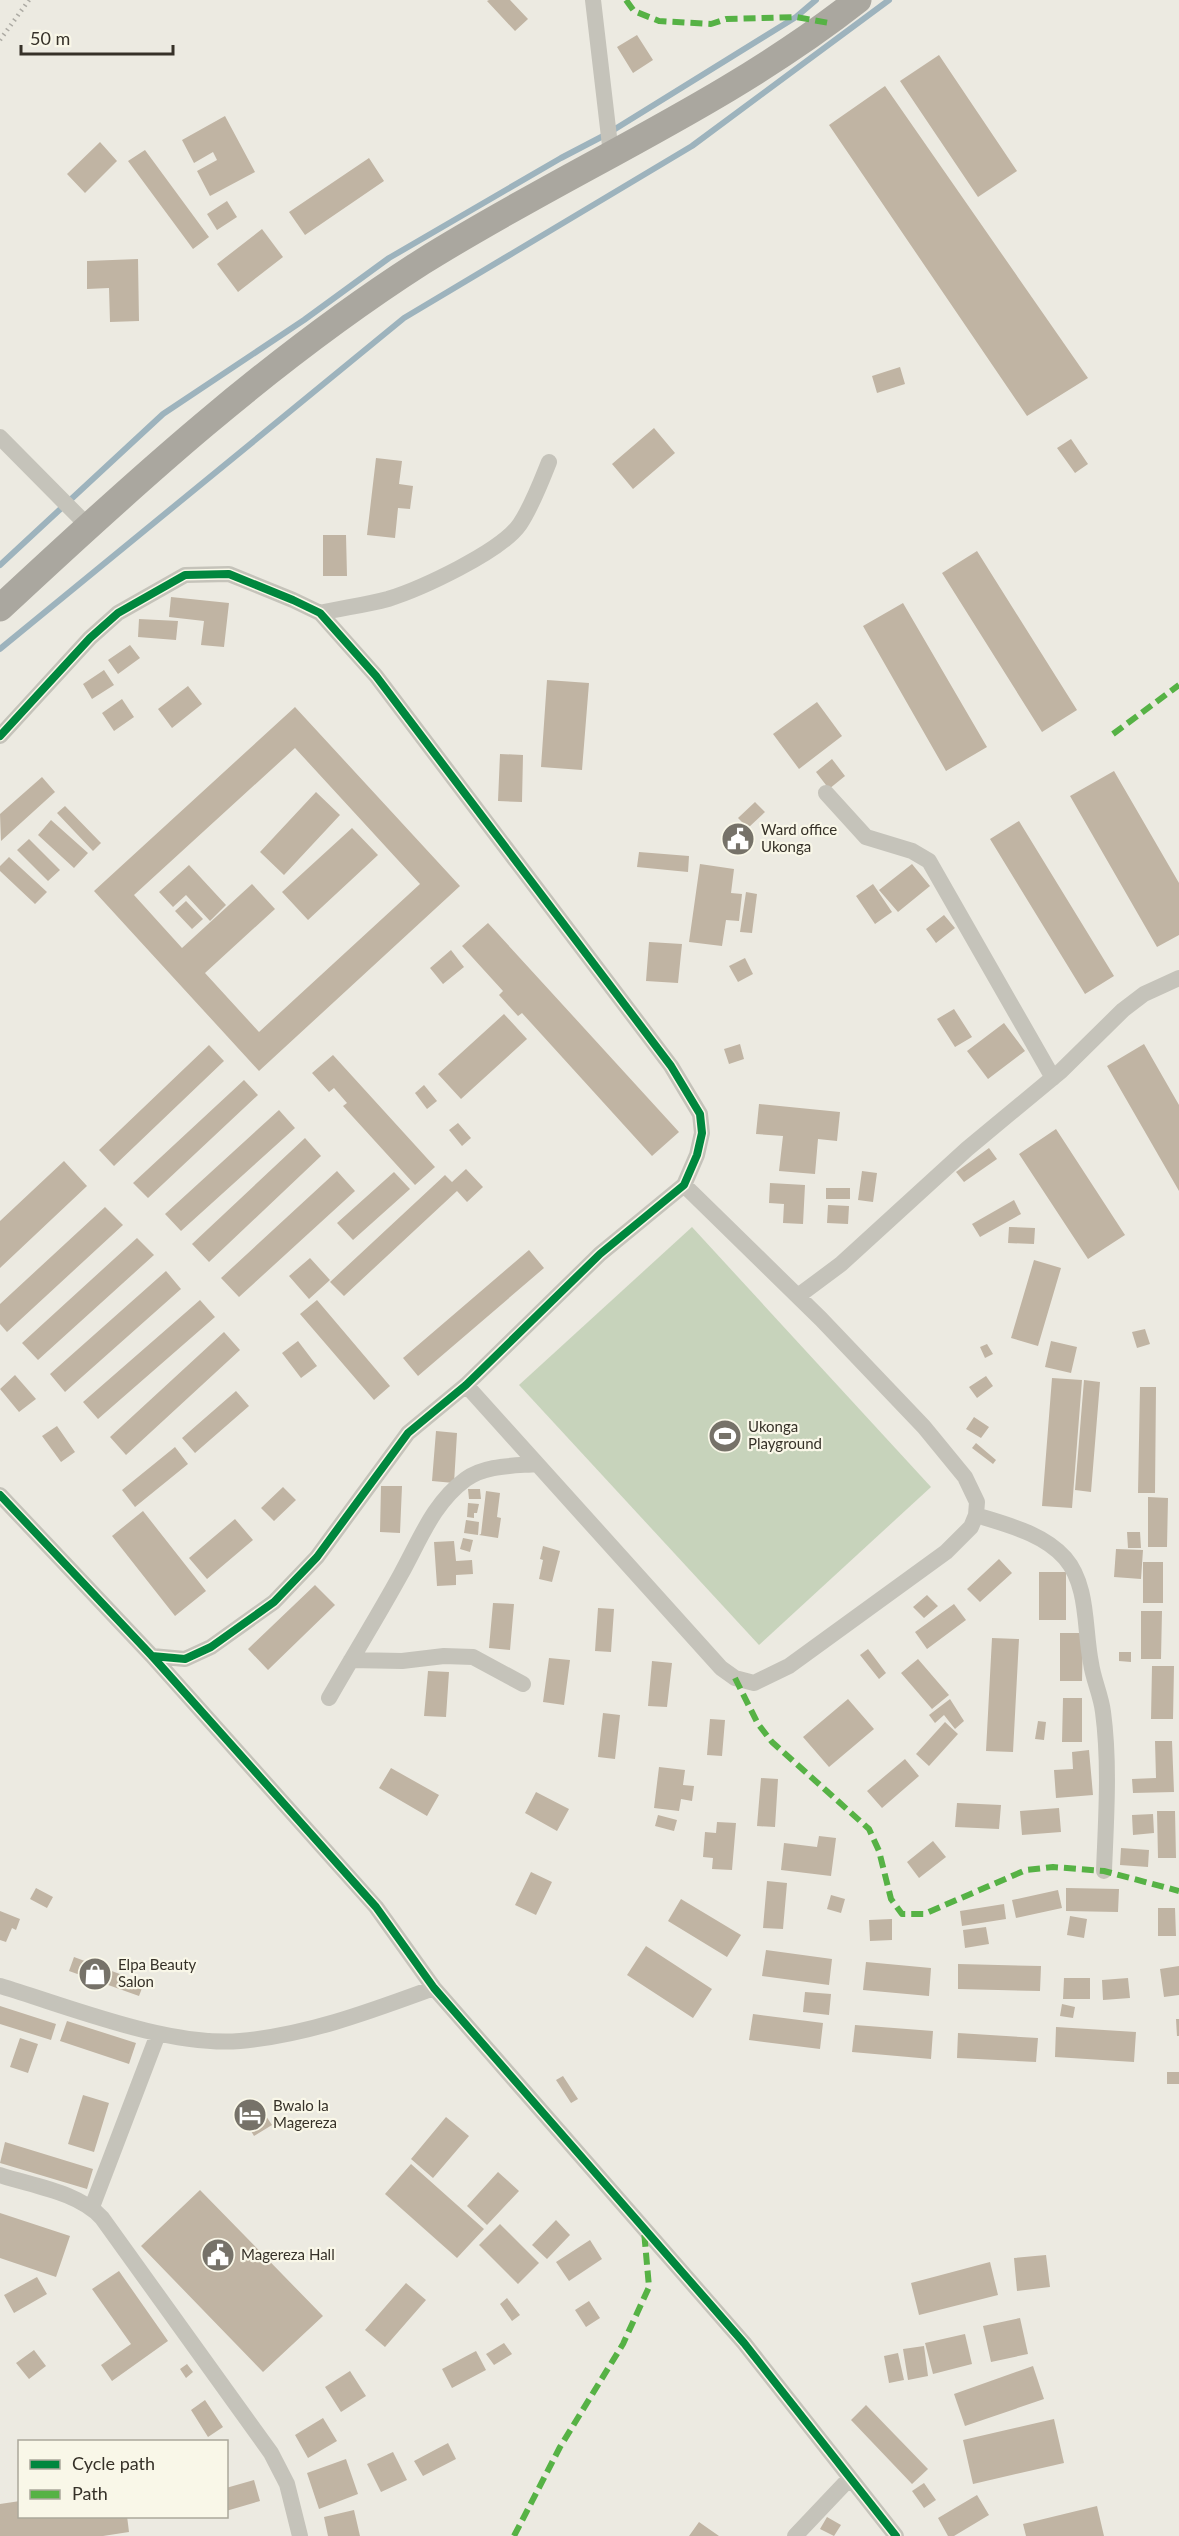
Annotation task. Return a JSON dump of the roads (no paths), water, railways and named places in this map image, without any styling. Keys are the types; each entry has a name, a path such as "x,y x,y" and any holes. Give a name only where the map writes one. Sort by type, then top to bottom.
{"main road":[{"path":"0,608 88,526 255,384 332,324 423,262 754,72 817,33 858,0"}],"street":[{"path":"593,0 610,154"},
{"path":"0,437 88,526"},
{"path":"320,613 388,598 449,573 492,549 520,525 549,462"},
{"path":"0,736 118,613 185,575 230,574 320,613 376,676 671,1066 700,1114 702,1133 697,1155 684,1185 600,1254 466,1385 408,1433 317,1557 274,1602 211,1647 185,1659 152,1656"},
{"path":"826,793 866,837 912,851 929,861 1053,1078"},
{"path":"798,1296 841,1264 967,1149 1053,1078 1123,1010 1144,994 1179,978"},
{"path":"466,1385 721,1668 735,1678 754,1683 789,1666 946,1552 971,1527 976,1515 977,1502 965,1477 924,1427 798,1296 684,1185"},
{"path":"330,1698 402,1573 430,1518 448,1495 467,1478 492,1467 537,1464"},
{"path":"0,1495 152,1656 376,1907 434,1988 744,2343 896,2536"},
{"path":"976,1515 1045,1540 1066,1559 1080,1582 1091,1664 1103,1710 1107,1804 1104,1871"},
{"path":"351,1660 402,1661 444,1656 474,1657 523,1684"},
{"path":"0,1986 158,2034 206,2040 239,2041 342,2021 434,1988"},
{"path":"92,2207 158,2034"},
{"path":"0,2175 68,2196 92,2207 271,2453 287,2484 300,2536"},
{"path":"795,2536 849,2479"}],"waterway":[{"path":"0,565 163,414 304,320 389,258 561,158 607,134 796,17 816,0"},
{"path":"0,649 404,318 692,146 889,0"}],"railway":[{"path":"0,40 29,0"}],"place":[{"name":"Ward office Ukonga","path":"738,839"},
{"name":"Ukonga Playground","path":"725,1436"},
{"name":"Elpa Beauty Salon","path":"95,1974"},
{"name":"Bwalo la Magereza","path":"250,2115"},
{"name":"Magereza Hall","path":"218,2255"}]}
